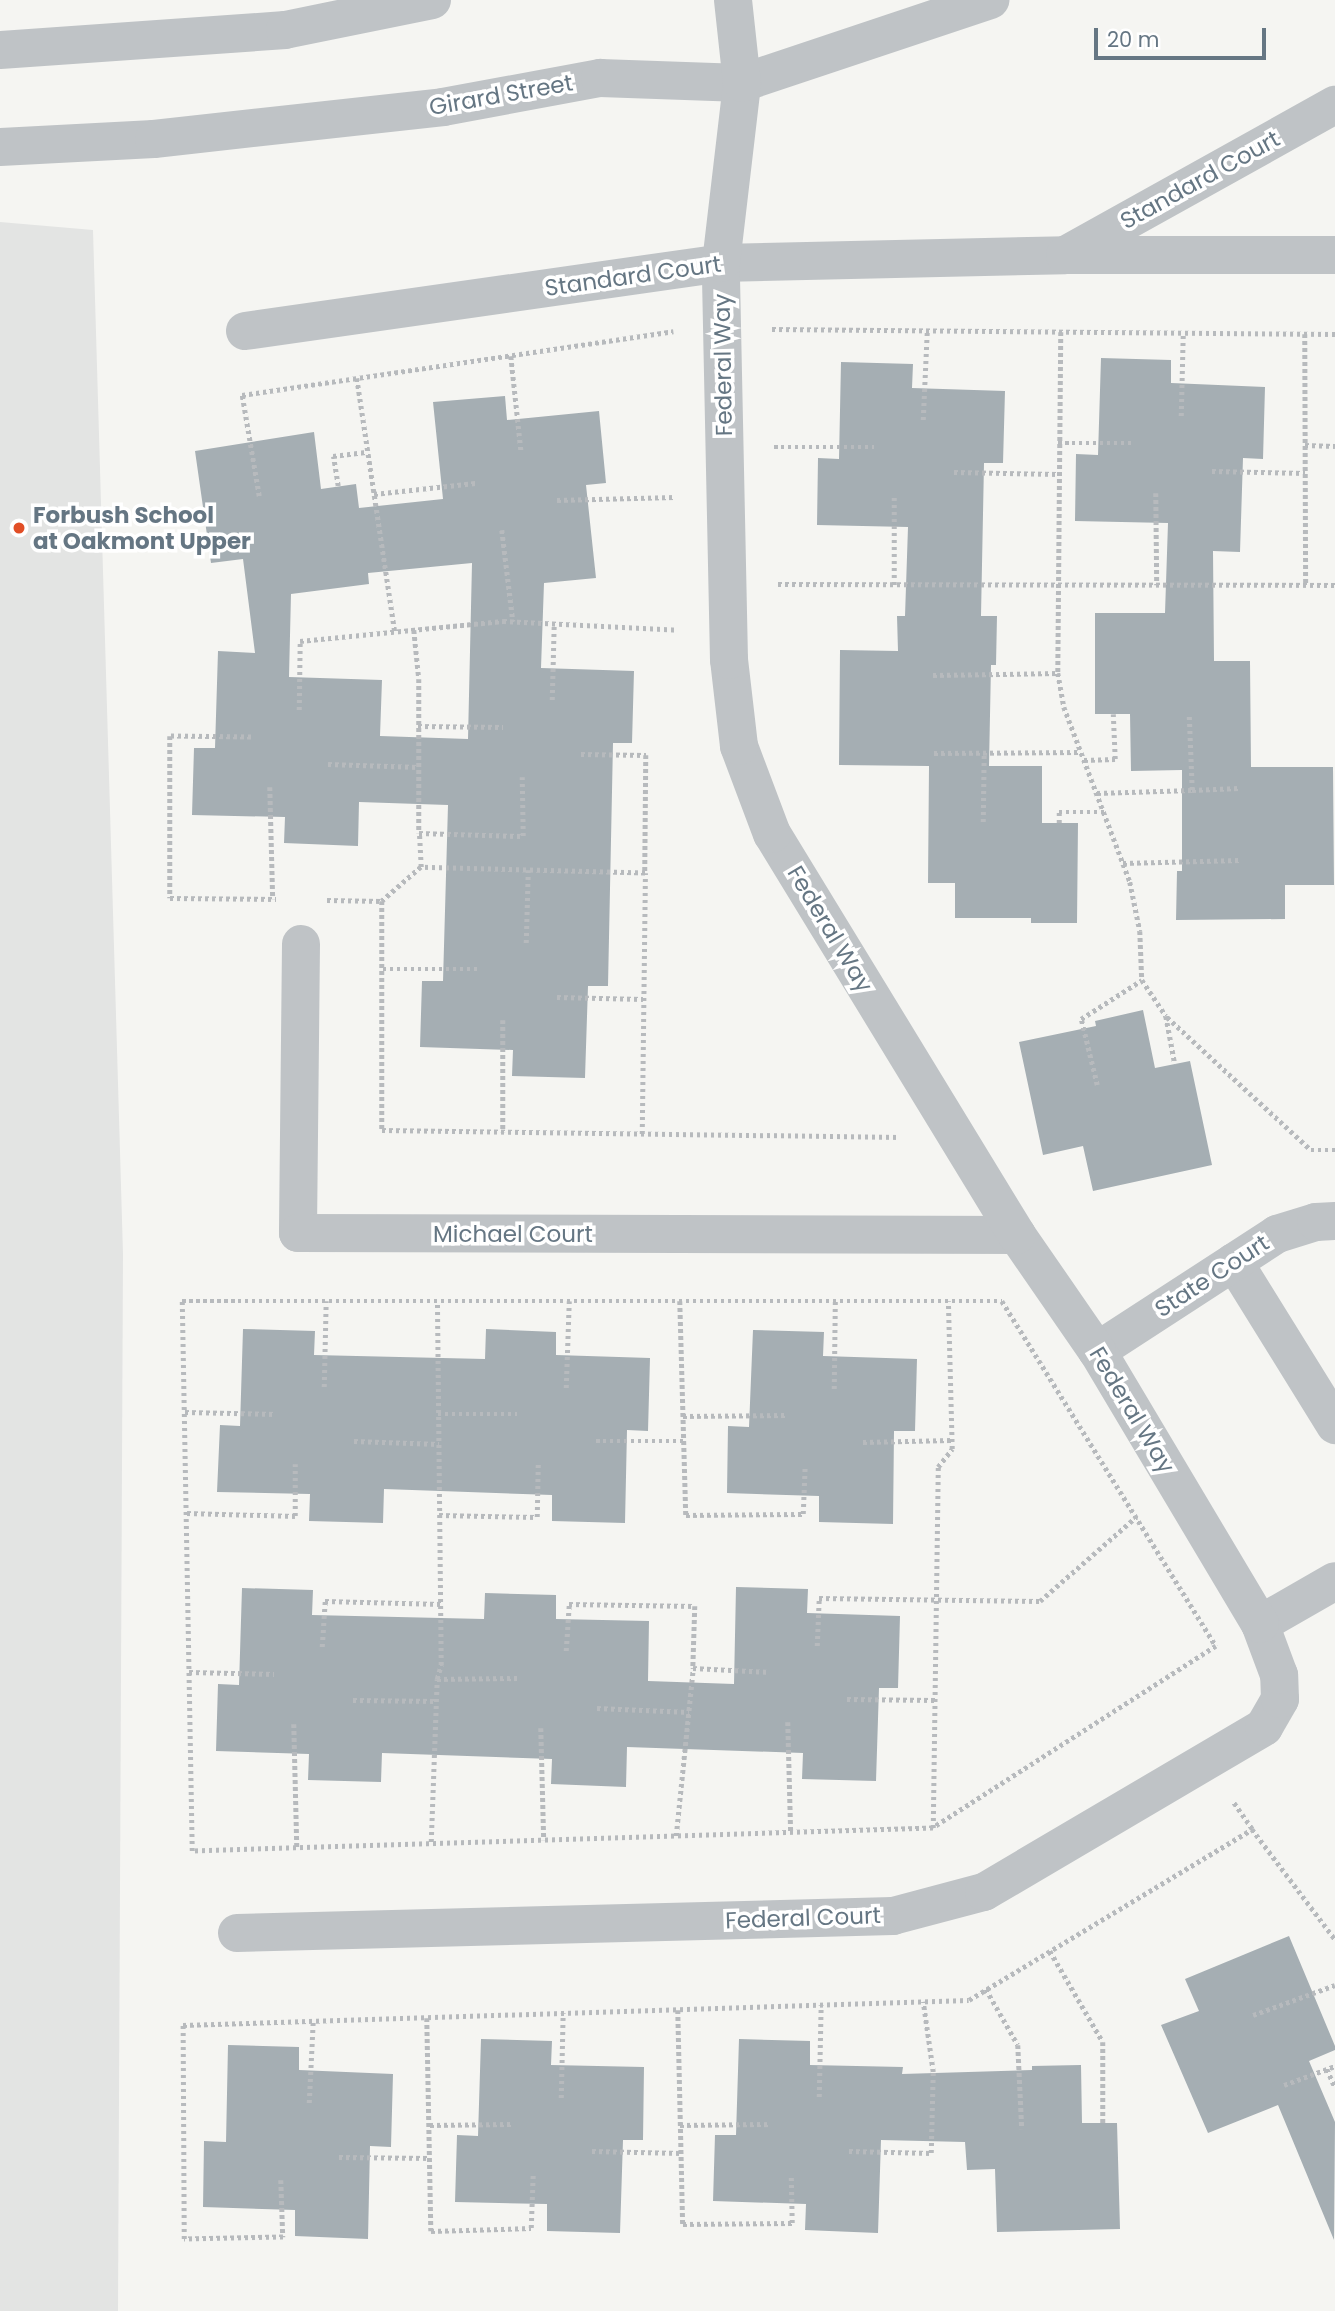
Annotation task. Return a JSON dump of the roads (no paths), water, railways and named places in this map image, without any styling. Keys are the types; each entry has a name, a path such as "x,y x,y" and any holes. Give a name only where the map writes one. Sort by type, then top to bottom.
{"street":[{"path":"0,50 285,30 432,0"},
{"name":"Federal Way","path":"733,0 742,83 721,263 729,660 739,746 772,834 1017,1235 1097,1351 1260,1624 1279,1675"},
{"name":"Girard Street","path":"0,147 154,139 443,107 600,78 742,83 990,0"},
{"name":"Standard Court","path":"1065,255 1335,105"},
{"name":"Standard Court","path":"245,331 721,263 1065,255 1335,255"},
{"name":"Michael Court","path":"301,944 298,1233 1017,1235"},
{"name":"State Court","path":"1097,1351 1277,1234 1316,1222 1335,1222"},
{"path":"1234,1262 1335,1425"},
{"path":"1260,1624 1335,1581"},
{"name":"Federal Court","path":"237,1933 879,1916 919,1909 984,1892 1264,1727 1280,1699 1279,1675"}],"place":[{"name":"Forbush School at Oakmont Upper","path":"19,528"}]}
